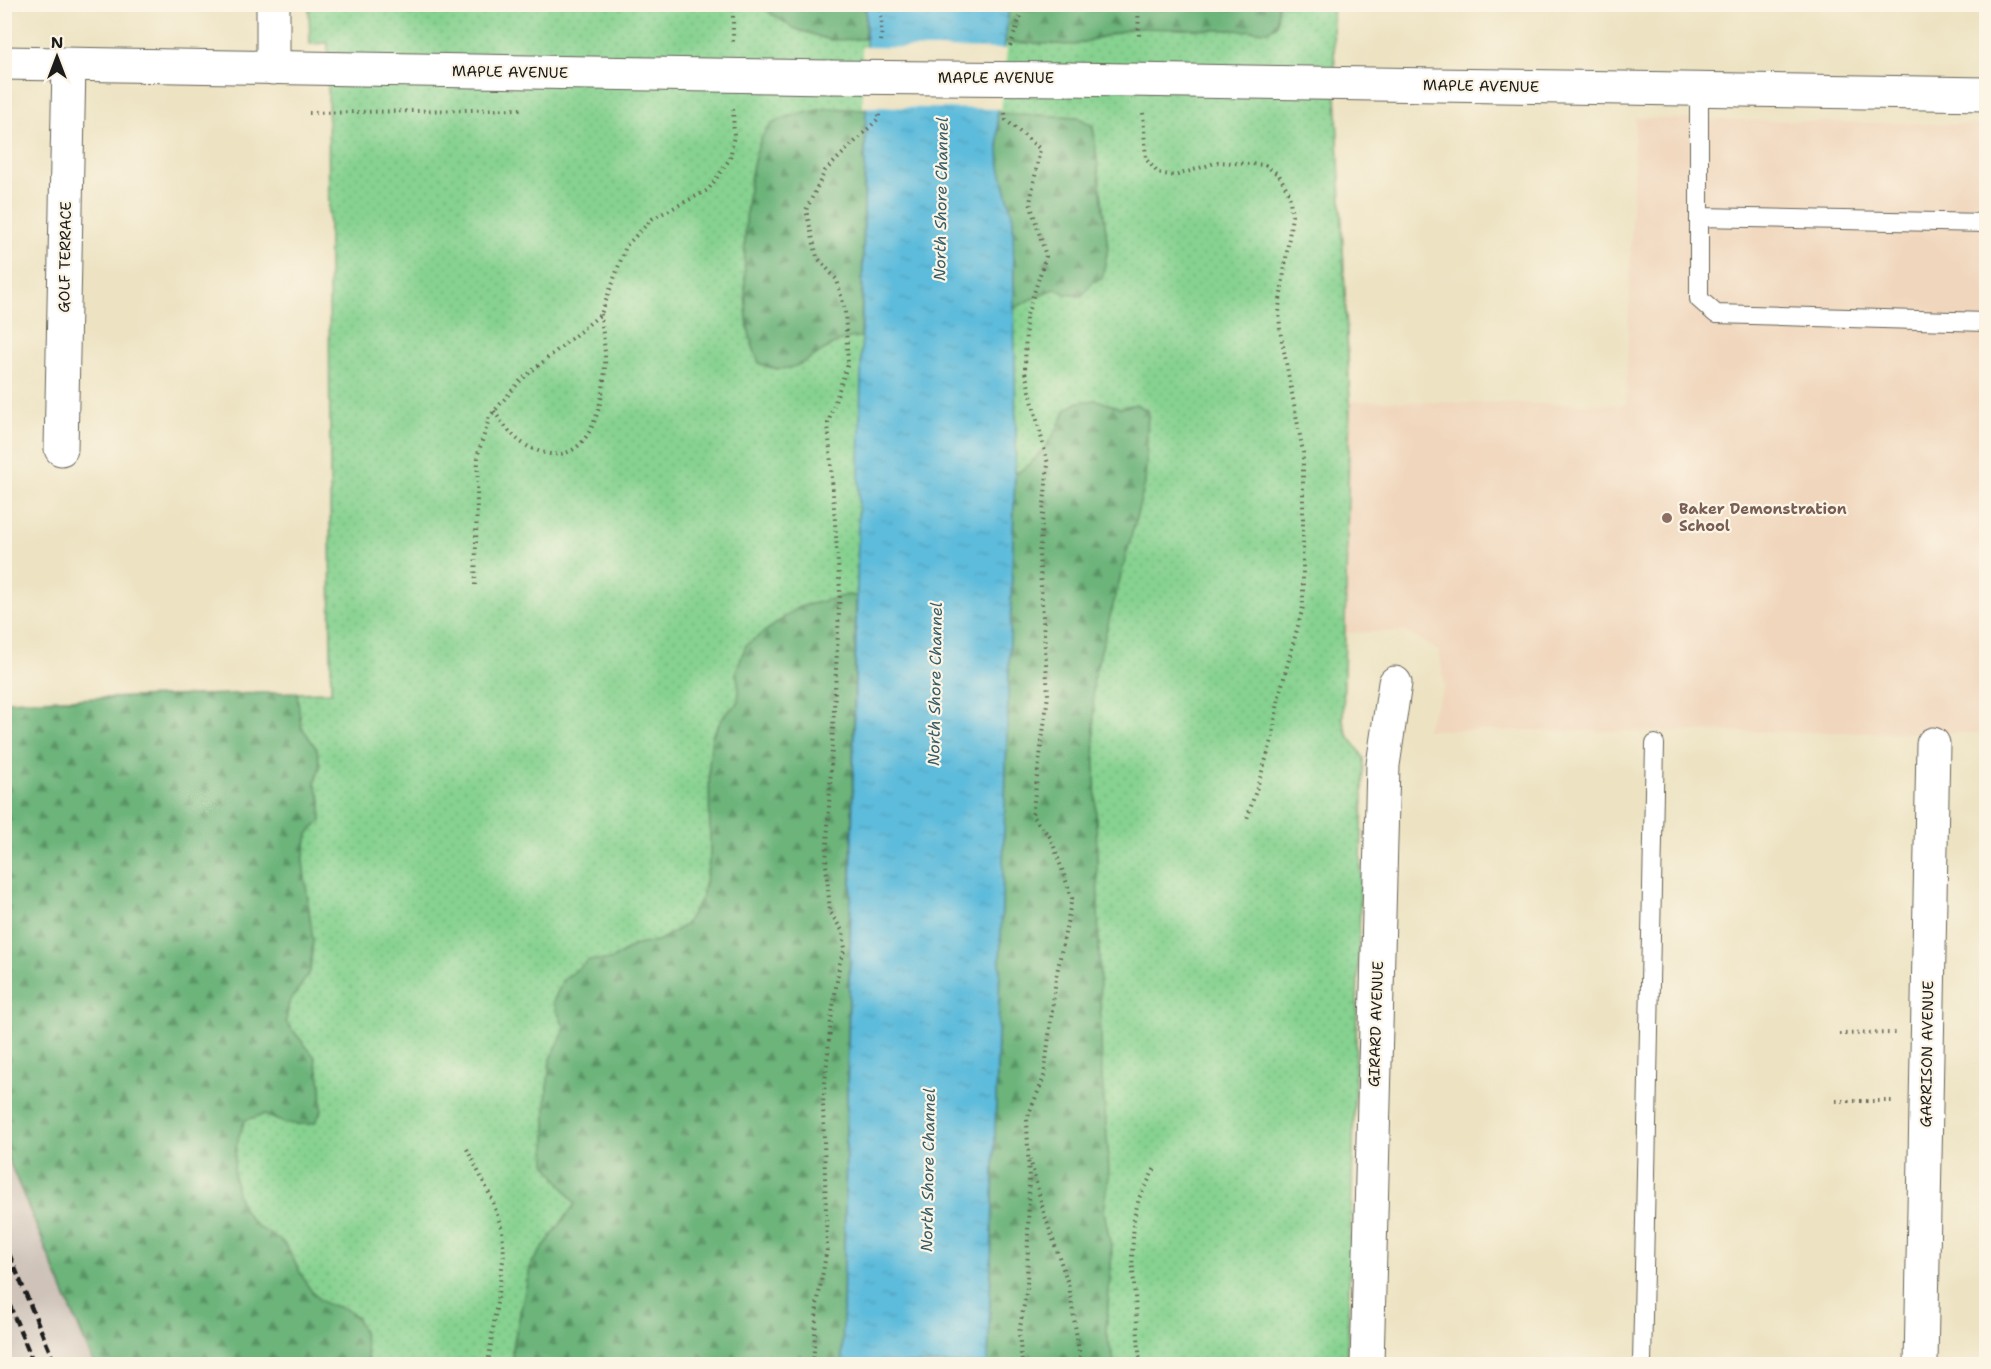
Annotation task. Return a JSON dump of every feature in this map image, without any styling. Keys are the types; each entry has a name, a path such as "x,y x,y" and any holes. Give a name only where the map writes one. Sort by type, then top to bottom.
{"street":[{"path":"273,4 273,68"},
{"name":"MAPLE AVENUE","path":"4,63 1986,94"},
{"name":"GOLF TERRACE","path":"61,449 69,64"},
{"name":"GIRARD AVENUE","path":"1367,1365 1383,765 1395,684"},
{"name":"GARRISON AVENUE","path":"1921,1365 1933,744"}],"lane":[{"path":"1699,89 1699,299 1716,314 1986,322"},
{"path":"1699,217 1986,224"},
{"path":"1642,1365 1655,744"}],"path":[{"path":"733,4 733,52"},
{"path":"879,4 882,20 881,53"},
{"path":"1008,54 1025,4"},
{"path":"1138,4 1139,38"},
{"path":"494,411 510,434 533,451 554,454 570,453 586,438 599,407 605,366 601,314 626,246 652,219 708,190 730,159 734,135 732,98"},
{"path":"813,1365 816,1305 826,1249 823,1104 831,1020 840,961 845,948 843,932 830,912 826,864 840,592 828,423 848,363 845,311 837,280 817,257 807,210 825,171 879,118 879,107"},
{"path":"1143,107 1146,159 1158,173 1175,176 1218,162 1265,165 1279,175 1289,193 1292,216 1279,308 1280,330 1303,452 1303,607 1279,696 1272,740 1246,822"},
{"path":"1005,109 1006,120 1040,149 1030,203 1046,256 1026,318 1025,372 1048,464 1039,554 1048,695 1032,816 1052,838 1072,898 1056,978 1044,1077 1027,1119 1027,1288 1019,1333 1022,1365"},
{"path":"475,585 478,454 490,416 521,380 601,314"},
{"path":"1839,1034 1902,1033"},
{"path":"1836,1101 1901,1101"},
{"path":"467,1149 492,1199 502,1230 504,1254 488,1365"},
{"path":"1028,1149 1044,1213 1069,1286 1081,1365"},
{"path":"1140,1365 1132,1257 1134,1218 1139,1198 1155,1168"}],"shaded area":[{"name":"Baker Demonstration School","path":"1635,118 1986,125 1986,733 1425,730 1445,686 1439,651 1404,631 1346,633 1350,401 1626,405"},
{"path":"5,1151 94,1364 5,1364"}],"green space":[{"path":"1278,4 1277,24 1268,31 1133,28 1074,45 1004,42 1009,5"},
{"path":"309,5 1332,5 1350,401 1343,721 1347,734 1364,759 1347,1364 94,1364 5,1151 4,701 331,692 328,43 310,44"},
{"path":"759,5 866,5 865,39 830,40 793,28"},
{"path":"828,108 866,110 861,337 834,344 799,364 787,368 774,368 759,363 751,340 747,318 746,226 753,163 761,140 771,125 791,116"},
{"path":"997,113 1078,117 1093,126 1108,248 1102,279 1093,282 1082,296 1065,294 1057,289 1051,290 1014,308 1013,218 1000,167"},
{"path":"1097,400 1120,408 1136,404 1148,411 1145,484 1093,681 1102,1077 1109,1177 1104,1211 1112,1252 1106,1332 1115,1364 988,1364 1015,473 1038,456 1058,427 1065,410 1078,402"},
{"path":"847,595 856,596 842,1364 513,1364 512,1350 531,1264 575,1204 546,1163 546,1101 550,1061 565,1029 553,1002 563,980 589,960 611,960 633,946 660,940 685,925 702,897 710,857 709,764 712,736 725,714 738,703 739,689 736,671 746,645 799,607"},
{"path":"297,692 301,726 317,749 320,767 315,783 321,800 321,821 308,834 303,861 313,941 310,972 289,1003 286,1022 315,1057 321,1084 322,1110 315,1123 289,1123 265,1114 245,1120 237,1146 234,1174 240,1201 246,1213 255,1224 285,1245 306,1283 317,1297 325,1303 345,1309 356,1318 364,1338 368,1360 374,1364 94,1364 5,1151 5,701"}],"water":[{"name":"North Shore Channel","path":"866,5 1009,5 997,113 1000,167 1013,218 1016,437 988,1364 842,1364 866,110"}],"pier":[{"path":"862,47 1007,49 1001,109 863,107"}],"railway":[{"path":"4,1242 55,1364"},
{"path":"4,1292 34,1364"}],"place":[{"name":"Baker Demonstration School","path":"1667,518"}]}
